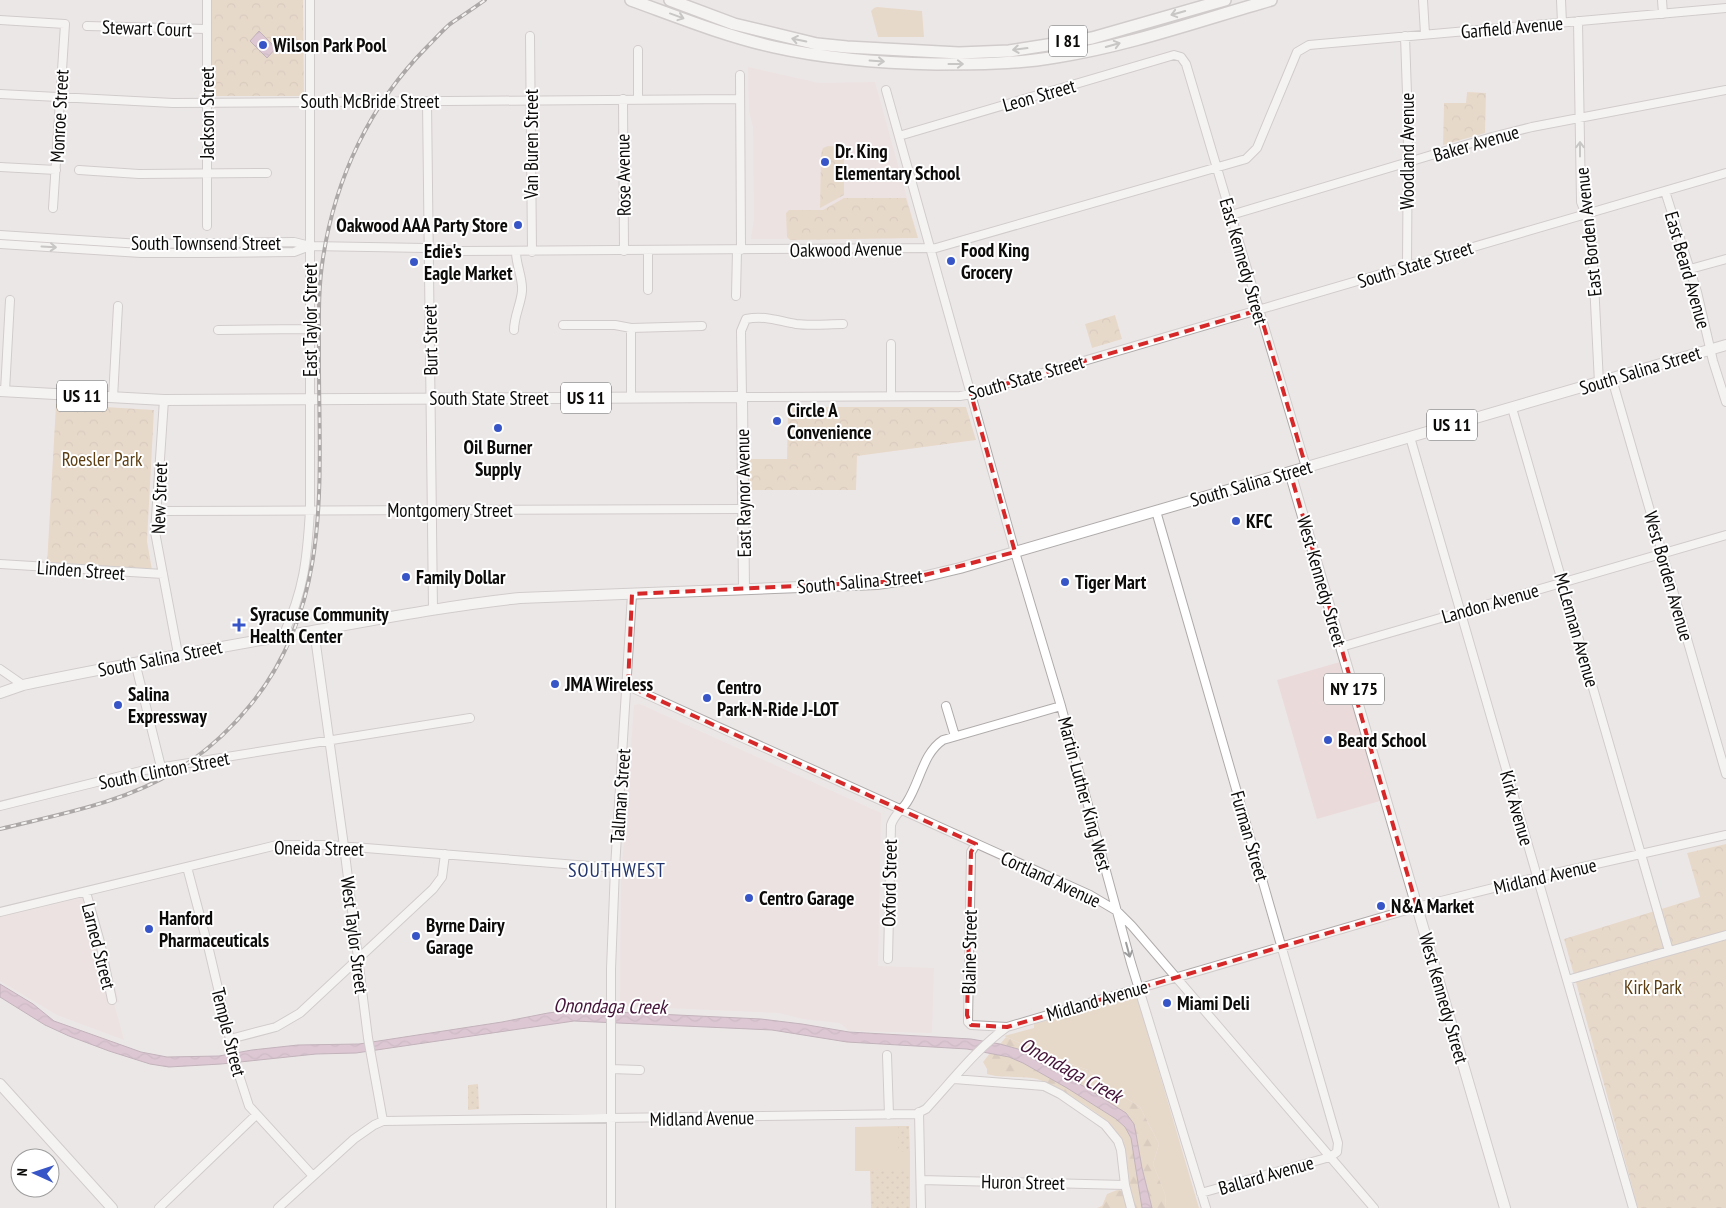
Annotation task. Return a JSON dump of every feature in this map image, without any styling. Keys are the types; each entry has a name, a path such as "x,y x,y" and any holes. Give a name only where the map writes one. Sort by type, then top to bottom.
{"highway":[{"name":"I 81","path":"631,0 732,36 774,47 907,57 1013,62 1055,58 1100,49 1271,0"},
{"name":"I 81","path":"670,0 734,24 847,53"},
{"name":"I 81","path":"907,57 1033,48 1092,38 1225,0"}],"main road":[{"name":"South Salina Street","path":"0,693 23,686 178,654 432,610 520,598 901,582 1015,552 1726,345"},
{"name":"South State Street","path":"2,391 164,400 742,397"},
{"name":"East Raynor Avenue","path":"742,397 744,589"},
{"name":"West Kennedy Street","path":"1290,472 1505,1208"},
{"path":"0,1084 112,1208"}],"street":[{"name":"Jackson Street","path":"207,0 207,226"},
{"name":"East Taylor Street","path":"283,636 302,585 307,558 310,510 310,0"},
{"path":"1423,0 1426,34"},
{"path":"1561,0 1562,22"},
{"path":"1662,0 1663,14"},
{"name":"Garfield Avenue","path":"1300,49 1309,44 1324,42 1726,8"},
{"name":"Monroe Street","path":"0,20 65,24 54,208"},
{"name":"East Borden Avenue","path":"1578,21 1581,202 1590,224 1592,242 1599,382"},
{"name":"Stewart Court","path":"87,26 206,29"},
{"name":"Van Buren Street","path":"530,36 532,252"},
{"name":"Woodland Avenue","path":"1405,36 1408,123 1407,266"},
{"name":"Oakwood Avenue","path":"310,246 516,252 930,248 1246,159 1258,148 1300,49"},
{"path":"638,50 638,99"},
{"name":"East Kennedy Street","path":"1179,56 1186,64 1306,467"},
{"name":"Leon Street","path":"899,136 1179,56"},
{"path":"736,296 739,250 740,75"},
{"name":"Martin Luther King West","path":"886,90 1139,988 1206,1208"},
{"name":"Baker Avenue","path":"1231,216 1492,137 1532,127 1726,90"},
{"name":"South McBride Street","path":"0,94 160,103 740,99"},
{"name":"Rose Avenue","path":"623,99 624,251"},
{"name":"Burt Street","path":"427,100 432,610"},
{"path":"0,167 56,170"},
{"path":"79,170 139,174 267,173"},
{"name":"South State Street","path":"742,397 960,396 971,394 1726,173"},
{"name":"East Beard Avenue","path":"1665,191 1690,269 1726,402"},
{"name":"South Townsend Street","path":"0,235 123,243 294,242 310,246"},
{"path":"122,252 123,243"},
{"name":"South Townsend Street","path":"0,244 122,252 208,253 294,252 310,246"},
{"path":"208,244 208,253"},
{"path":"648,251 648,290"},
{"path":"514,330 514,320 522,292 516,252"},
{"path":"1690,269 1726,259"},
{"path":"2,391 10,300"},
{"path":"113,398 118,306"},
{"path":"742,397 741,331 746,319 753,317 774,319 795,324 843,324"},
{"path":"562,325 605,325 631,328 702,326"},
{"path":"631,328 631,398"},
{"path":"218,330 310,329"},
{"path":"891,344 891,396"},
{"name":"West Borden Avenue","path":"1612,379 1726,774"},
{"name":"New Street","path":"164,400 156,532 178,654"},
{"name":"McLennan Avenue","path":"1512,408 1669,951"},
{"name":"Kirk Avenue","path":"1410,437 1633,1208"},
{"name":"Montgomery Street","path":"157,510 744,509"},
{"name":"Furman Street","path":"1156,511 1337,1136 1337,1152 1330,1157"},
{"name":"Landon Avenue","path":"1341,647 1726,535"},
{"name":"Linden Street","path":"0,564 163,574"},
{"name":"Tallman Street","path":"610,1208 610,1008 615,868 628,686 632,594"},
{"name":"West Taylor Street","path":"314,630 368,1038 383,1121"},
{"path":"135,662 162,767"},
{"path":"0,669 23,686"},
{"name":"Cortland Avenue","path":"628,686 1090,895 1117,911 1178,977 1374,1208"},
{"path":"946,706 955,736"},
{"name":"Oxford Street","path":"888,960 891,825 893,818 907,802 932,749 943,740 955,736 1061,706"},
{"name":"South Clinton Street","path":"0,806 145,770 470,718"},
{"name":"Midland Avenue","path":"383,1121 889,1115 920,1112 926,1109 994,1036 1007,1027 1417,907 1538,877 1726,835"},
{"name":"Blaine Street","path":"976,844 971,852 968,1022 971,1025 1007,1027"},
{"name":"Oneida Street","path":"0,912 277,845 344,846 615,868"},
{"path":"230,1039 265,1031 288,1021 300,1013 439,882 442,877 445,854"},
{"name":"Temple Street","path":"187,866 237,1069 249,1106 313,1176"},
{"name":"Larned Street","path":"86,892 100,942 112,1000"},
{"path":"1567,980 1726,935"},
{"path":"887,1056 889,1115"},
{"path":"611,1070 640,1070"},
{"path":"954,1079 1044,1086 1060,1094 1105,1125 1114,1136 1121,1150 1125,1185 1131,1208"},
{"path":"920,1112 921,1208"},
{"path":"160,1208 256,1114"},
{"path":"278,1208 354,1139 383,1121"},
{"name":"Ballard Avenue","path":"1202,1193 1330,1157"},
{"name":"Huron Street","path":"921,1180 1125,1185"}],"highlighted area":[{"path":"1259,310 1306,467 1290,472 1417,907 1007,1027 971,1025 967,1015 971,852 976,844 628,686 632,594 901,581 1015,552 971,394"}],"shaded area":[{"name":"Dr. King Elementary School","path":"748,67 819,83 875,82 918,238 751,239 754,219 753,127 749,111"},
{"name":"Beard School","path":"1340,662 1380,801 1317,819 1277,680"},
{"path":"640,704 881,813 878,966 934,968 932,1033 849,1031 840,1023 803,1019 779,1013 620,1006 621,881 634,705"},
{"path":"90,891 119,1002 114,1003 124,1040 57,1015 0,981 0,914"}],"green space":[{"path":"211,0 303,0 304,96 211,96"},
{"path":"877,7 922,11 924,37 878,37 871,11"},
{"path":"1467,92 1486,93 1485,133 1443,145 1444,103 1466,103"},
{"path":"828,146 844,147 844,195 820,208 821,154 823,148"},
{"path":"844,198 906,198 918,238 790,240 787,237 786,213 789,210 823,210"},
{"path":"1115,315 1122,339 1092,348 1085,324"},
{"name":"Roesler Park","path":"56,404 154,410 147,541 152,570 47,564"},
{"path":"788,407 966,407 976,440 857,456 856,490 750,490 749,459 787,459"},
{"name":"Kirk Park","path":"1726,844 1726,1208 1638,1208 1564,939 1700,897 1687,853"},
{"path":"1132,997 1138,1000 1199,1208 1166,1208 1165,1194 1153,1164 1159,1144 1140,1107 1104,1084 1088,1070 1049,1056 1004,1036 1034,1028 1034,1024"},
{"path":"1006,1037 1049,1056 1088,1070 1104,1084 1140,1107 1159,1144 1153,1164 1165,1194 1166,1208 1152,1208 1136,1134 1037,1061 1018,1049 1000,1044"},
{"path":"990,1053 1009,1057 1023,1063 1067,1088 1116,1119 1125,1127 1131,1138 1142,1208 1097,1208 1102,1206 1107,1194 1117,1190 1130,1192 1124,1148 1118,1134 1109,1123 1074,1098 1054,1086 1037,1079 987,1074 987,1069 983,1062"},
{"path":"478,1084 479,1109 468,1110 468,1085"},
{"path":"898,1126 898,1152 910,1152 910,1171 855,1171 855,1127"},
{"path":"898,1126 909,1126 910,1152 898,1152"},
{"path":"870,1171 910,1171 910,1208 871,1208"}],"water":[{"name":"Wilson Park Pool","path":"259,31 276,48 267,58 250,41"},
{"path":"0,984 33,1004 54,1021 141,1052 167,1057 219,1056 298,1045 359,1044 573,1010 761,1019 849,1032 971,1039 1000,1044 1018,1049 1126,1113 1134,1124 1152,1208 1142,1208 1131,1138 1125,1127 1116,1119 1067,1088 1009,1057 967,1049 847,1042 772,1030 574,1021 356,1053 316,1054 221,1064 169,1067 150,1064 109,1051 45,1025 0,997"}],"railway":[{"path":"0,829 114,799 157,781 177,770 217,740 235,722 252,703 279,663 297,621 309,578 316,534 320,442 319,326 321,270 336,200 358,144 388,93 407,69 444,29 485,0"}],"place":[{"name":"Wilson Park Pool","path":"263,45"},
{"name":"Dr. King Elementary School","path":"825,162"},
{"name":"Oakwood AAA Party Store","path":"518,225"},
{"name":"Food King Grocery","path":"951,261"},
{"name":"Edie's Eagle Market","path":"414,262"},
{"name":"Circle A Convenience","path":"777,421"},
{"name":"Oil Burner Supply","path":"498,428"},
{"name":"KFC","path":"1236,521"},
{"name":"Family Dollar","path":"406,577"},
{"name":"Tiger Mart","path":"1065,582"},
{"name":"Syracuse Community Health Center","path":"239,625"},
{"name":"JMA Wireless","path":"555,684"},
{"name":"Centro Park-N-Ride J-LOT","path":"707,698"},
{"name":"Salina Expressway","path":"118,705"},
{"name":"Beard School","path":"1328,740"},
{"name":"Centro Garage","path":"749,898"},
{"name":"N&A Market","path":"1381,906"},
{"name":"Hanford Pharmaceuticals","path":"149,929"},
{"name":"Byrne Dairy Garage","path":"416,936"},
{"name":"Miami Deli","path":"1167,1003"}],"district":[{"name":"SOUTHWEST","path":"617,870"}],"water label":[{"name":"Onondaga Creek","path":"610,1006"},
{"name":"Onondaga Creek","path":"1071,1070"}]}
